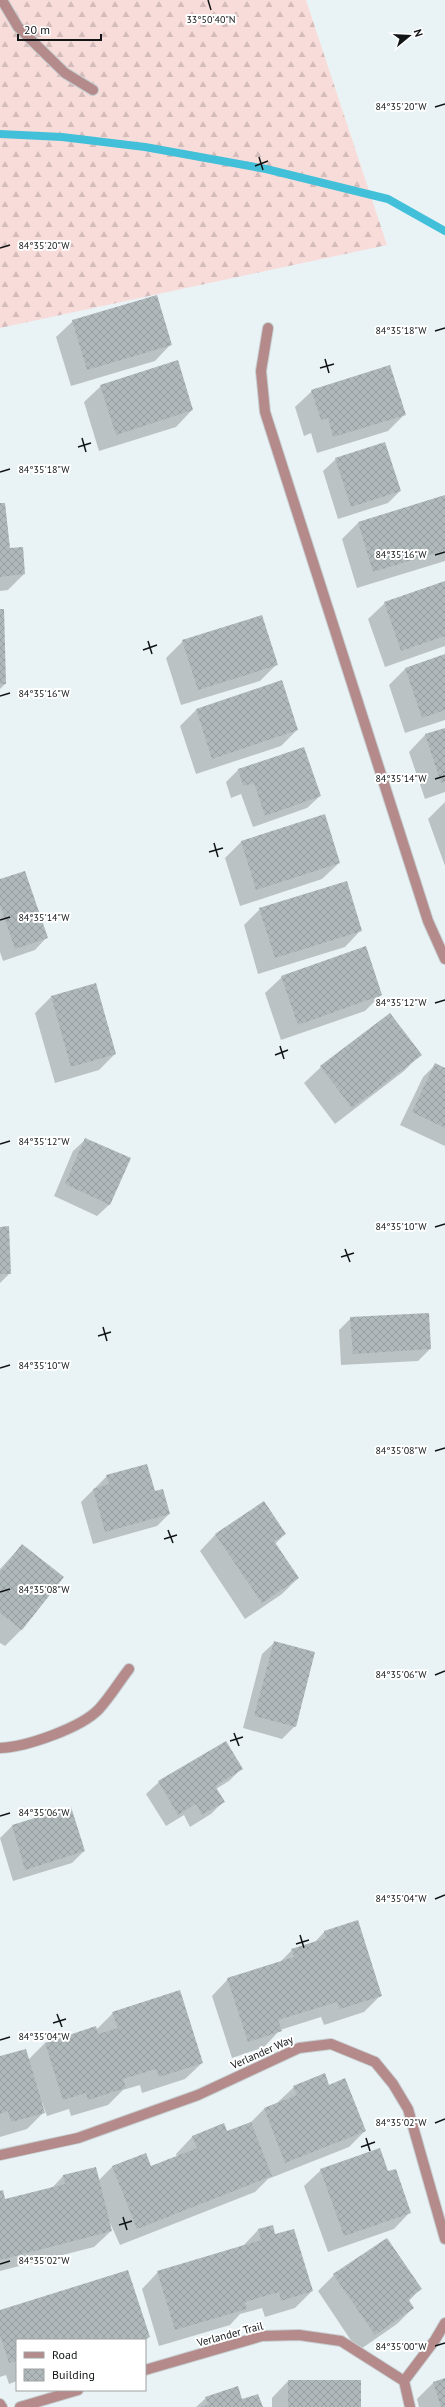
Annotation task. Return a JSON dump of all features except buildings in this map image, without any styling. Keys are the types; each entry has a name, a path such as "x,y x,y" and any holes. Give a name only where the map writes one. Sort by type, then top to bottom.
{"street":[{"path":"2,0 18,27 65,73 93,90"},
{"path":"268,328 261,371 265,412 428,921 445,958"},
{"path":"0,1748 43,1740 80,1721 98,1710 129,1670"},
{"name":"Verlander Way","path":"0,2155 78,2138 198,2095 299,2048 332,2044 375,2062 393,2084 408,2109 445,2239"},
{"path":"410,2407 404,2381 435,2340 445,2323"},
{"name":"Verlander Trail","path":"146,2370 262,2336 299,2335 341,2341 404,2381"},
{"path":"20,2407 75,2391"}],"green space":[{"path":"0,0 306,0 387,245 0,328"}],"waterway":[{"path":"0,134 62,137 145,147 266,169 388,199 445,231"}]}
